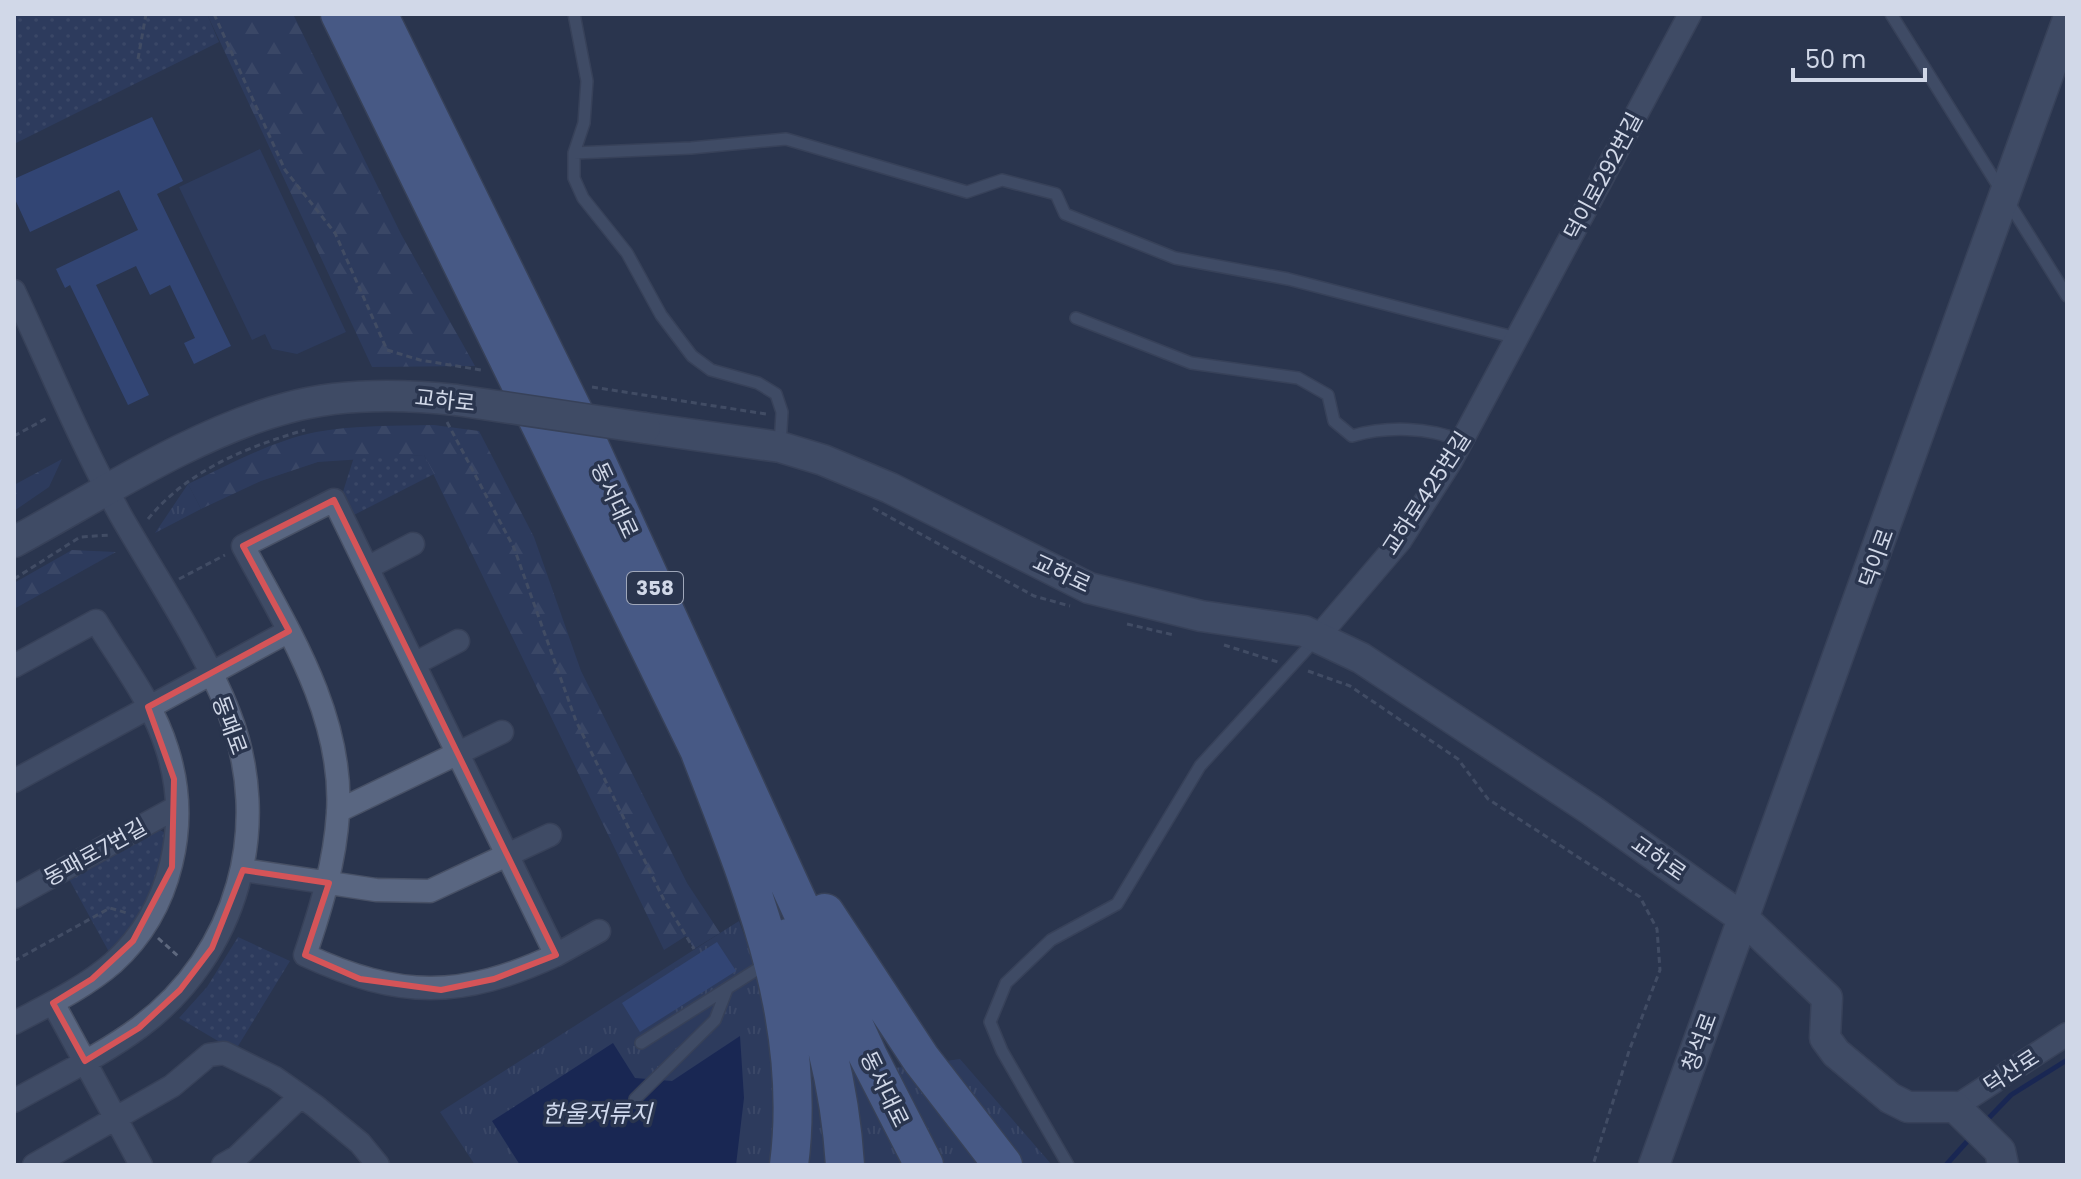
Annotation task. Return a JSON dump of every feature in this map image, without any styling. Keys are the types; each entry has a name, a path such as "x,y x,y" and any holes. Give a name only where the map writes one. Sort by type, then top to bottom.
{"highway":[{"path":"333,14 441,223"},
{"name":"동서대로","path":"340,14 698,746 794,950 816,1010 839,1104 845,1165"},
{"name":"동서대로","path":"378,14 578,421 868,1056 924,1165"},
{"path":"643,560 807,884 921,1059 1003,1165"},
{"path":"698,746 755,895 774,959 791,1057 789,1165"}],"street":[{"name":"덕이로292번길","path":"1517,338 1690,14"},
{"name":"덕이로","path":"1744,919 2067,22"},
{"name":"동패로","path":"14,291 108,491 228,710 245,765 249,827 243,870 212,948 180,990 139,1028 14,1101"},
{"name":"교하로425번길","path":"1318,637 1400,541 1462,441 1517,338"},
{"name":"교하로","path":"14,542 202,442 287,408 380,395 459,412 645,428 780,447 890,488 1089,588 1201,616 1304,631 1361,658 1591,810 1744,919 1827,998 1825,1038 1836,1053 1890,1098 1981,1134"},
{"path":"556,955 334,500 243,546 316,689 328,730 338,811 327,883 305,955 360,979 415,990 441,990 494,979 556,955 599,931"},
{"path":"367,568 413,544"},
{"name":"동패로7번길","path":"14,666 96,621 148,707 167,749 177,807 172,867 143,925 114,962 53,1003 14,1023"},
{"path":"14,781 289,631"},
{"path":"414,664 458,641"},
{"path":"338,811 502,732"},
{"name":"동패로7번길","path":"14,897 177,807"},
{"path":"243,870 405,893 430,891 550,835"},
{"name":"청석로","path":"1654,1165 1744,919"},
{"path":"53,1003 141,1165"},
{"name":"덕산로","path":"1981,1134 2067,1034"},
{"path":"34,1165 172,1086 209,1055 224,1053 275,1078 301,1096 360,1143 378,1165"},
{"path":"235,1162 301,1096"}],"lane":[{"path":"574,14 587,81 584,123 574,153 574,178 583,198 627,253 661,315 692,356 711,370 758,383 776,394 782,412 780,447"},
{"path":"1891,14 2067,296"},
{"path":"574,153 691,148 786,139 967,192 1002,180 1056,194 1065,214 1175,258 1288,279 1517,338"},
{"path":"1076,318 1191,363 1298,378 1328,395 1334,421 1352,436 1376,429 1441,433 1462,441"},
{"path":"1068,1165 1002,1051 990,1022 1006,983 1051,940 1117,904 1200,766 1318,637"},
{"path":"641,1043 774,959"},
{"path":"635,1099 715,1020 727,989"}],"path":[{"path":"138,59 146,14"},
{"path":"14,436 68,406"},
{"path":"459,412 448,422 514,548 576,721 664,900 694,949"},
{"path":"14,579 80,537 115,535 146,521 187,479 251,448 317,426"},
{"path":"868,506 1034,596 1078,609"},
{"path":"162,587 243,546"},
{"path":"1122,622 1181,637"},
{"path":"1210,642 1291,664 1350,686 1458,759 1488,799 1640,897 1657,929 1660,970 1629,1051 1593,1165"},
{"path":"14,961 110,908 125,911 181,959"}],"highlighted area":[{"path":"334,500 556,955 494,979 441,990 360,979 305,955 329,883 243,870 212,948 180,990 139,1028 85,1061 53,1003 92,979 133,941 172,867 174,779 148,707 289,631 243,546"}],"green space":[{"path":"14,14 207,14 219,42 14,144"},
{"path":"207,14 293,14 401,234 475,366 372,367"},
{"path":"260,149 346,332 297,354 272,349 265,334 252,340 179,187"},
{"path":"434,425 479,431 534,537 581,671 687,883 720,933 694,949 686,936 664,950 424,455 318,462 261,481 201,509 188,484 267,447 299,436 360,427"},
{"path":"424,455 434,474 350,517 341,498 354,457"},
{"path":"62,459 49,487 14,511 14,485"},
{"path":"188,484 201,509 155,533"},
{"path":"72,550 116,552 14,609 14,583"},
{"path":"157,828 168,835 153,884 131,926 109,952 69,879"},
{"path":"739,921 760,979 777,1082 771,1165 475,1165 440,1112"},
{"path":"238,937 290,961 235,1051 179,1018 207,987"},
{"path":"960,1059 1052,1165 804,1165 809,1080"}],"water":[{"name":"한울저류지","path":"740,1036 744,1098 736,1165 520,1165 492,1121 613,1043 635,1078 672,1081"}],"building":[{"path":"152,117 183,181 157,194 231,346 194,364 184,343 195,338 170,285 150,295 136,266 96,285 149,395 128,405 70,285 65,288 56,269 138,230 119,190 30,232 14,197 14,179"},
{"path":"717,942 736,971 640,1032 622,1003"}],"waterway":[{"path":"1984,1123 2011,1095 2067,1060"},
{"path":"1946,1165 1972,1136"}]}
